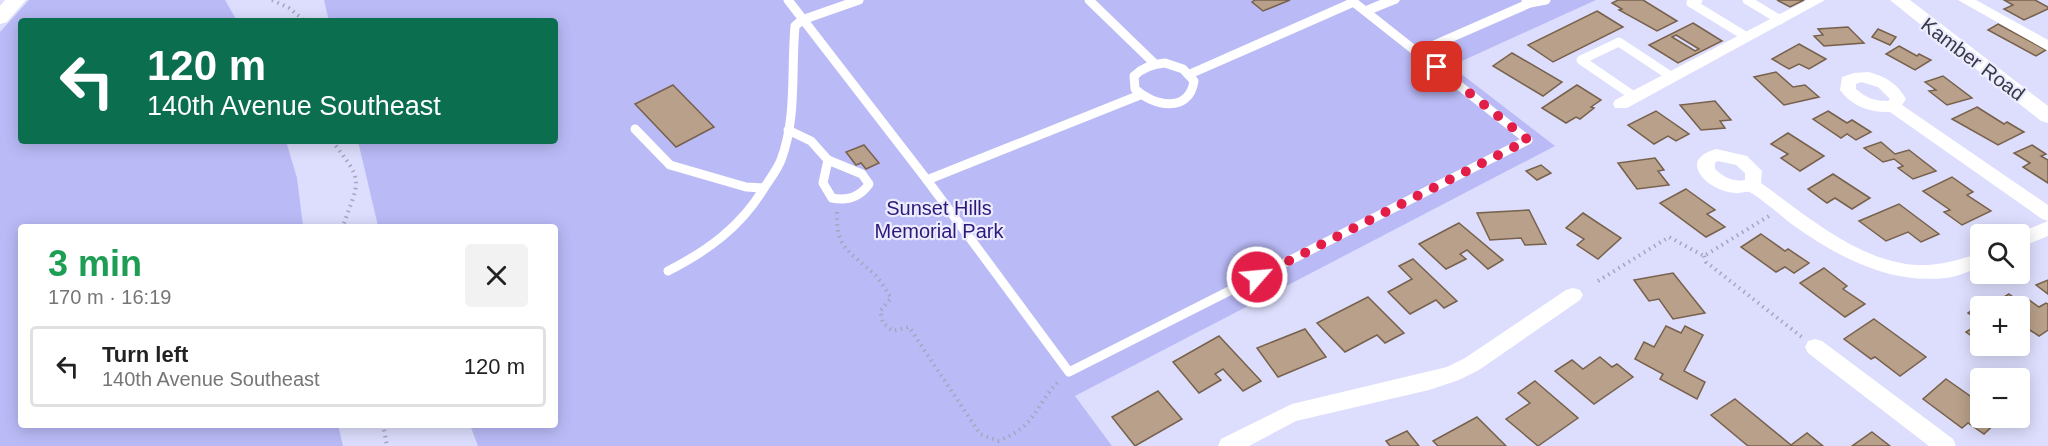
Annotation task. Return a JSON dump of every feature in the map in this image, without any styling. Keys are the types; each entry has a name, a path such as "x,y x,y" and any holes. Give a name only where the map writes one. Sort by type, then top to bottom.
{"main road":[{"path":"0,18 16,0"}],"street":[{"path":"1357,5 1393,0"},
{"path":"1628,100 1818,0"},
{"name":"Kamber Road","path":"1899,0 2048,116"},
{"path":"1965,0 2048,46"},
{"path":"1893,106 2048,214"},
{"path":"1751,185 1857,256 1877,265 1905,272 1929,274 1952,271 1970,264"},
{"path":"2030,236 2048,228"},
{"path":"1229,446 1293,413 1452,374 1472,364 1573,295"},
{"path":"1815,347 1944,446"}],"lane":[{"path":"788,0 927,180 1069,372 1528,140 1357,5 1190,75"},
{"path":"668,271 690,260 720,239 744,217 780,162 788,130 794,80 795,26 802,20 859,0"},
{"path":"1089,0 1155,64"},
{"path":"1418,52 1528,1 1546,0"},
{"path":"1698,0 1691,3 1747,37"},
{"path":"1747,0 1780,20"},
{"path":"1628,100 1581,60 1619,42 1672,77"},
{"path":"1175,65 1190,75 1194,88 1185,99 1167,104 1156,103 1140,95 1135,89 1134,76 1146,66 1175,65"},
{"path":"927,180 1140,95"},
{"path":"635,129 670,165 746,187 764,188"},
{"path":"788,130 811,141 828,160 862,174 869,184 866,189 855,197 838,200 832,198 823,183 828,160"}],"path":[{"path":"272,0 289,8 301,18"},
{"path":"334,144 352,167 358,183 344,224"},
{"path":"838,200 835,228 839,242 845,252 875,274 891,298 879,309 878,314 882,321 893,331 909,327 980,434 998,441 1021,429 1041,409 1051,388 1069,372"},
{"path":"1704,256 1775,213"},
{"path":"1598,281 1669,237 1704,256 1706,262 1815,347"},
{"path":"384,428 387,446"}],"green space":[{"path":"29,0 225,0 235,18 18,18 18,144 287,144 297,178 303,224 18,224 18,428 339,428 343,446 0,446 0,32"},
{"name":"Sunset Hills Memorial Park","path":"324,0 1596,0 1451,66 1555,146 1075,396 1112,446 478,446 471,428 558,428 558,224 378,224 359,144 558,144 558,18 328,18"}],"building":[{"path":"1255,0 1290,0 1263,11 1252,2"},
{"path":"1618,0 1643,0 1677,21 1657,31 1619,10 1622,9 1612,3"},
{"path":"1777,0 1804,0 1790,7"},
{"path":"2004,0 2035,0 2048,9 2024,20 2004,9 2013,5"},
{"path":"1597,11 1623,27 1553,62 1528,45"},
{"path":"1693,23 1722,41 1678,63 1649,45","holes":["1676,35 1699,49 1695,51 1672,37"]},
{"path":"1998,24 2046,50 2036,56 1988,30"},
{"path":"1848,27 1864,43 1824,46 1814,36 1823,35 1818,29"},
{"path":"1878,29 1896,37 1890,45 1872,37"},
{"path":"1799,44 1826,59 1809,69 1799,64 1789,69 1772,59"},
{"path":"1899,46 1917,56 1919,54 1931,60 1915,70 1886,54"},
{"path":"1512,53 1562,82 1543,96 1493,66"},
{"path":"1776,72 1793,87 1805,85 1819,97 1784,105 1754,77"},
{"path":"1943,76 1972,98 1947,105 1929,91 1936,90 1925,82"},
{"path":"673,85 714,127 676,147 635,104"},
{"path":"1577,85 1601,100 1580,119 1576,117 1566,123 1542,108"},
{"path":"1715,101 1731,120 1720,121 1725,128 1701,130 1680,105"},
{"path":"1977,107 2004,124 2007,122 2024,132 1998,145 1952,119"},
{"path":"1656,111 1689,134 1676,141 1668,136 1654,144 1628,125"},
{"path":"1828,111 1847,123 1852,120 1871,132 1856,140 1847,134 1841,138 1813,119"},
{"path":"1788,133 1824,156 1800,171 1781,158 1788,154 1771,144"},
{"path":"1881,142 1895,154 1909,150 1936,171 1913,179 1898,168 1903,166 1894,159 1883,162 1864,148"},
{"path":"864,145 879,163 866,169 861,163 856,165 846,152"},
{"path":"2032,145 2046,154 2041,156 2048,160 2048,183 2023,167 2030,163 2014,153"},
{"path":"1655,158 1664,170 1658,171 1669,185 1637,189 1618,163"},
{"path":"1541,165 1551,173 1537,180 1526,171"},
{"path":"1833,174 1870,198 1852,209 1835,198 1827,203 1808,189"},
{"path":"1952,177 1973,192 1967,195 1991,211 1962,225 1944,212 1950,210 1923,191"},
{"path":"1686,189 1715,210 1707,214 1725,227 1706,237 1660,203"},
{"path":"1899,204 1939,234 1921,242 1908,232 1886,241 1859,221"},
{"path":"1529,210 1546,244 1525,245 1521,238 1490,240 1477,213"},
{"path":"1583,213 1621,238 1598,259 1577,245 1584,239 1566,228"},
{"path":"1459,223 1503,260 1488,269 1467,250 1460,254 1466,259 1446,269 1419,244"},
{"path":"1761,234 1785,251 1788,249 1809,263 1794,273 1785,267 1776,272 1741,247"},
{"path":"1413,259 1457,301 1444,308 1436,300 1410,314 1388,292 1412,279 1399,266"},
{"path":"1824,268 1847,286 1843,289 1865,304 1845,317 1800,283"},
{"path":"1673,273 1705,313 1673,319 1659,299 1649,301 1634,280"},
{"path":"2048,280 2048,294 2036,285"},
{"path":"1368,297 1404,333 1385,343 1377,335 1345,352 1317,323"},
{"path":"2030,301 2039,307 2048,304 2048,330 2039,336 2030,330"},
{"path":"1874,319 1926,357 1900,376 1875,357 1871,359 1844,339"},
{"path":"1666,326 1681,333 1685,326 1703,335 1684,371 1705,382 1697,399 1660,379 1663,374 1635,359 1644,342 1654,347"},
{"path":"1305,329 1326,357 1278,377 1257,348"},
{"path":"1219,336 1261,381 1243,391 1223,369 1215,374 1221,380 1199,393 1173,362"},
{"path":"1600,357 1612,367 1617,364 1633,377 1594,404 1555,371 1572,360 1583,369"},
{"path":"1946,379 1970,396 1970,424 1968,423 1962,428 1923,399"},
{"path":"1535,381 1578,418 1538,446 1506,419 1530,403 1518,393"},
{"path":"1158,391 1182,419 1135,446 1112,417"},
{"path":"1735,399 1791,445 1807,433 1823,446 1748,446 1711,415"},
{"path":"1477,417 1506,446 1438,446 1433,441"},
{"path":"1975,428 1990,428 1984,434"},
{"path":"1407,431 1419,446 1390,446 1386,441"},
{"path":"1872,432 1890,446 1852,446"}],"route":[{"path":"1257,277 1528,140 1437,67"}]}
